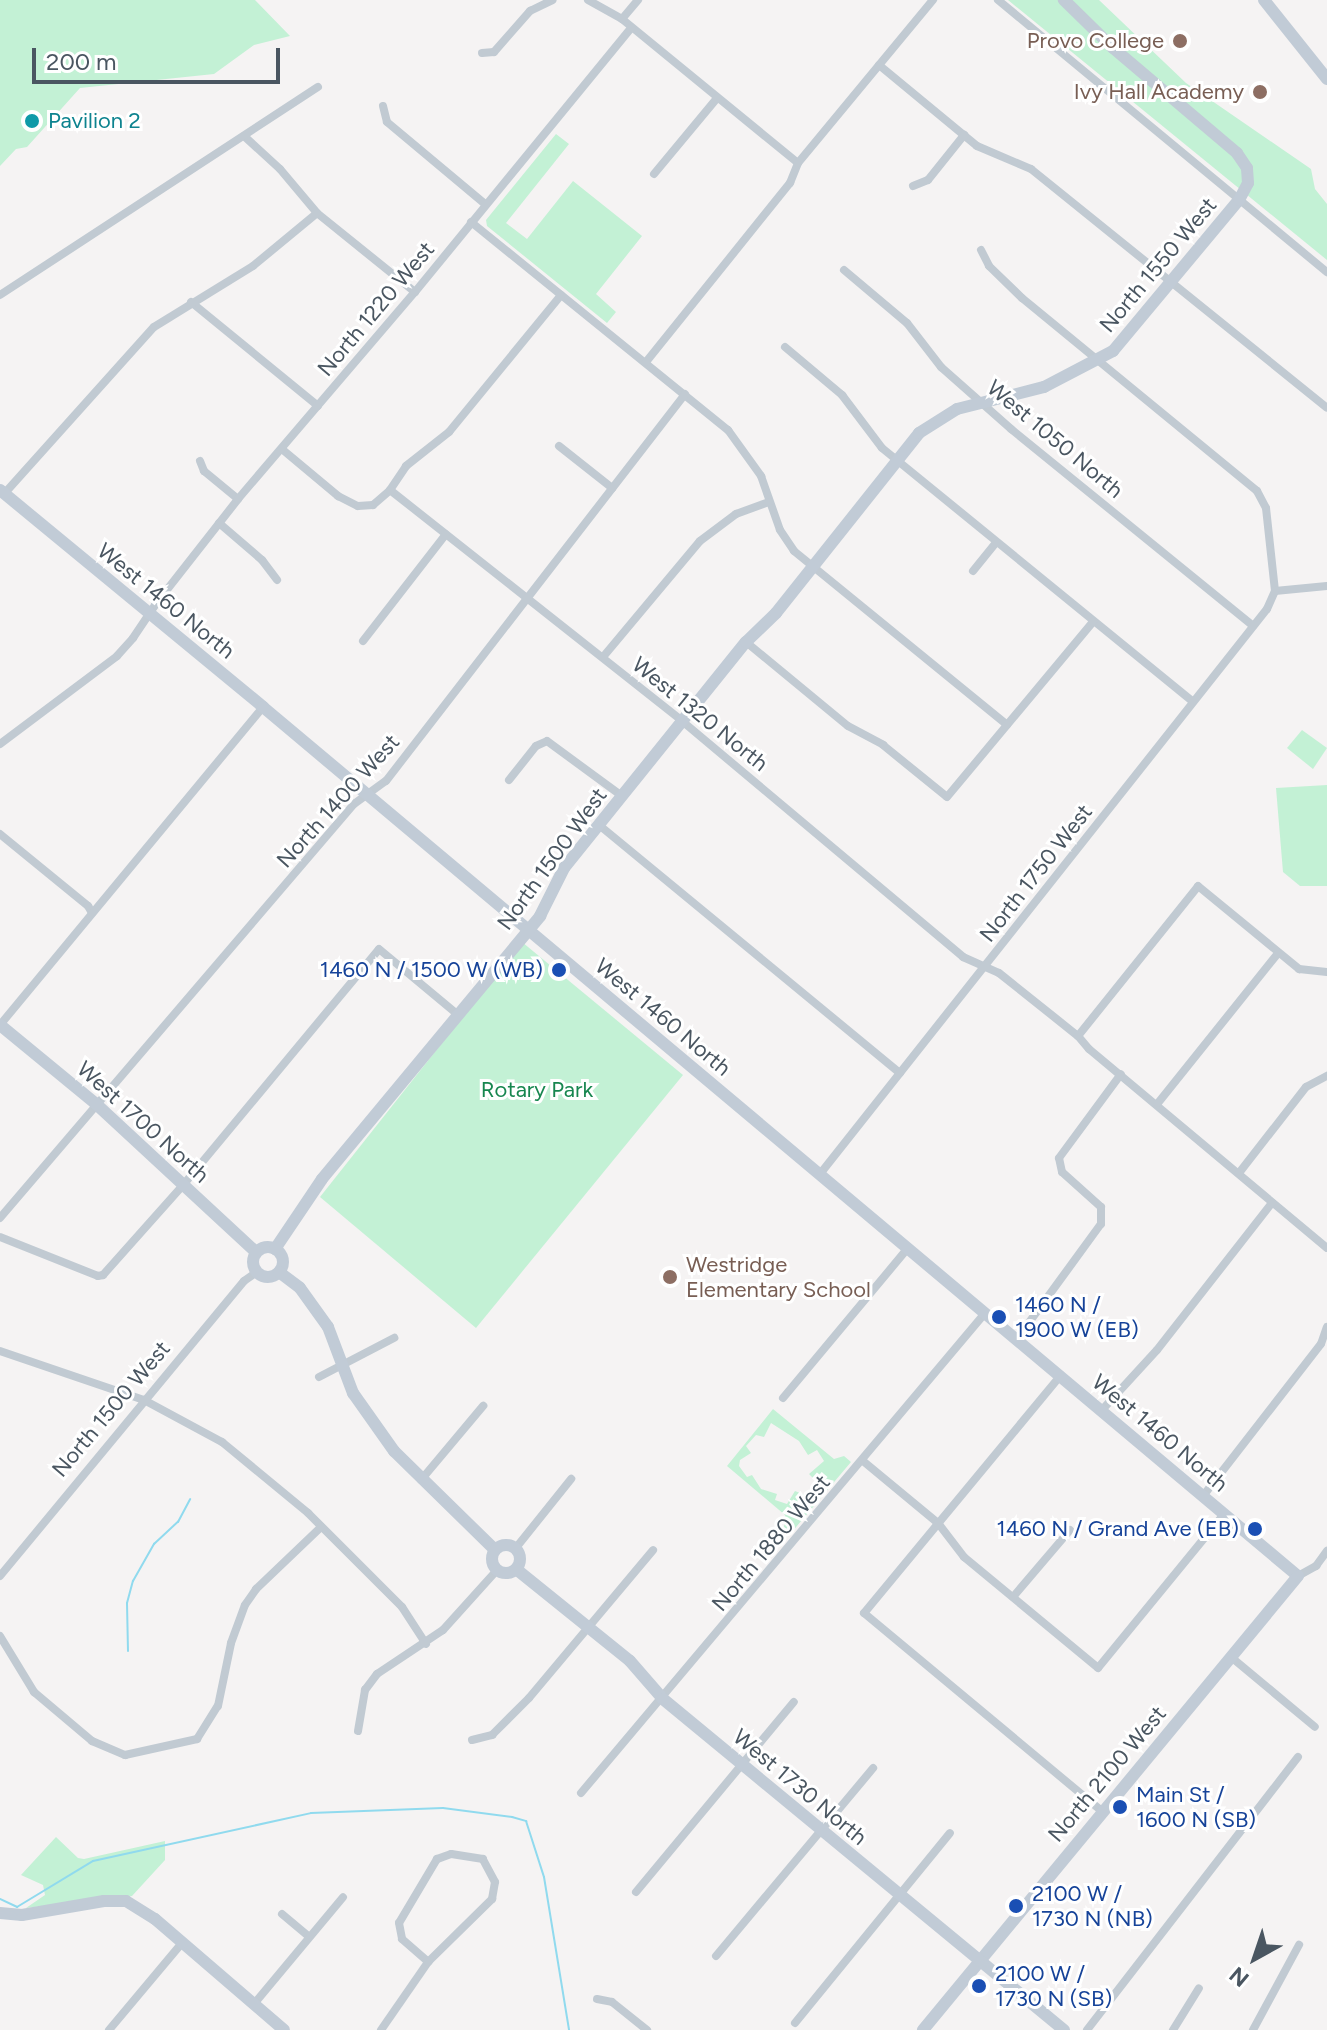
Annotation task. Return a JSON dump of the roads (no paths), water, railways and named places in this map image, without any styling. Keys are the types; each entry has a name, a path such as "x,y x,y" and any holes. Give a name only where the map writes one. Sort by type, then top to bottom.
{"street":[{"path":"482,53 494,52 530,11 553,0"},
{"path":"588,0 622,19 798,163"},
{"path":"622,19 638,0"},
{"path":"646,362 790,183 798,163 933,0"},
{"path":"998,0 1327,272"},
{"path":"1064,0 1113,48 1237,153 1247,168 1248,183 1239,200"},
{"path":"1264,0 1327,79"},
{"name":"North 1220 West","path":"0,744 117,656 238,499 415,292 631,28"},
{"path":"879,65 990,154 1031,169 1327,408"},
{"path":"0,295 318,87"},
{"path":"654,174 717,98"},
{"path":"383,106 387,122 485,204"},
{"path":"913,186 928,180 964,135"},
{"path":"244,136 280,169 317,213 415,292"},
{"name":"North 1550 West","path":"896,460 919,433 941,416 982,401 1044,387 1098,360 1133,331 1239,200"},
{"path":"2,492 154,327 253,266 317,213"},
{"path":"471,222 685,394 744,448 761,476 786,542 1007,725"},
{"path":"981,250 989,266 1012,289 1257,491 1266,508 1275,591 1327,586"},
{"name":"West 1050 North","path":"844,270 907,323 941,367 1253,626"},
{"path":"283,450 338,496 364,508 390,490 406,466 449,432 561,295"},
{"path":"191,302 318,406"},
{"path":"785,347 842,395 872,438 896,460 1192,701"},
{"name":"North 1400 West","path":"0,1218 198,983 224,960 354,804 386,781 685,394"},
{"path":"559,446 612,488"},
{"name":"North 1500 West","path":"275,1249 298,1210 549,903 564,868 746,642 776,613 896,460"},
{"path":"200,461 204,471 238,499"},
{"name":"West 1320 North","path":"390,490 682,721 963,957 999,973 1078,1036 1327,1248"},
{"name":"West 1460 North","path":"2,492 263,707 1298,1576"},
{"path":"603,657 700,541 736,514 769,502"},
{"path":"219,523 262,560 277,580"},
{"path":"363,641 446,534"},
{"path":"973,571 996,543"},
{"name":"North 1750 West","path":"820,1174 1267,609 1275,591"},
{"path":"746,642 848,726 883,745 947,797 1093,622"},
{"path":"0,1025 263,707"},
{"path":"509,780 536,746 547,741 622,796"},
{"path":"599,825 900,1073"},
{"path":"0,834 88,906 92,913"},
{"path":"1078,1036 1198,886 1302,971 1327,972"},
{"path":"0,1237 98,1276 103,1275 184,1184 379,949 457,1014"},
{"path":"1158,1103 1278,953"},
{"name":"West 1700 North","path":"0,1025 95,1103 256,1252"},
{"path":"1017,1339 1101,1224 1103,1213 1099,1204 1062,1172 1059,1164 1061,1151 1121,1074"},
{"path":"1239,1173 1306,1087 1327,1076"},
{"path":"1102,1410 1157,1350 1272,1203"},
{"path":"265,1247 275,1249 282,1257 279,1272 271,1277 257,1272 253,1262 256,1252 265,1247"},
{"path":"783,1398 908,1248"},
{"name":"North 1500 West","path":"0,1576 244,1281 257,1272"},
{"path":"279,1272 300,1288 328,1327 353,1393 394,1451 495,1550"},
{"name":"North 1880 West","path":"581,1793 985,1313"},
{"path":"1203,1496 1324,1347 1327,1327"},
{"path":"319,1377 394,1338"},
{"path":"0,1351 144,1400 222,1442 321,1527 402,1607 426,1644"},
{"path":"1061,1375 864,1613 1102,1811"},
{"path":"421,1480 483,1406"},
{"path":"863,1461 938,1523 964,1557 1098,1668 1224,1514"},
{"path":"515,1549 571,1479"},
{"path":"0,1636 34,1692 92,1741 125,1755 197,1739 218,1706 231,1643 245,1605 256,1589 321,1527"},
{"path":"1013,1597 1070,1530"},
{"path":"504,1545 515,1549 520,1558 516,1569 507,1573 497,1570 492,1561 495,1550 504,1545"},
{"path":"472,1740 492,1735 529,1698 653,1550"},
{"name":"North 2100 West","path":"923,2030 1298,1576 1316,1566 1327,1551"},
{"name":"West 1730 North","path":"516,1569 630,1661 663,1699 1064,2030"},
{"path":"358,1731 365,1690 377,1674 426,1644 497,1570"},
{"path":"1231,1657 1315,1727"},
{"path":"636,1892 794,1702"},
{"path":"1087,2030 1298,1757"},
{"path":"716,1956 873,1768"},
{"path":"795,2023 950,1833"},
{"path":"381,2030 428,1962 492,1899 495,1882 483,1859 450,1854 437,1859 399,1923 402,1939 428,1962"},
{"path":"254,2004 343,1897"},
{"path":"0,1913 31,1914 104,1901 126,1901 140,1907 284,2030"},
{"path":"282,1914 309,1937"},
{"path":"111,2029 182,1943"},
{"path":"1253,2030 1299,1945"},
{"path":"1173,2030 1199,1988"},
{"path":"597,1999 612,2002 647,2030"}],"waterway":[{"path":"128,1651 127,1603 133,1581 154,1544 178,1522 190,1499"},
{"path":"0,1899 17,1907 93,1861 311,1813 443,1808 512,1817 526,1821 544,1877 569,2030"}],"place":[{"name":"Provo College","path":"1180,41"},
{"name":"Ivy Hall Academy","path":"1260,92"},
{"name":"Pavilion 2","path":"32,121"},
{"name":"1460 N / 1500 W (WB)","path":"559,970"},
{"name":"Westridge Elementary School","path":"670,1277"},
{"name":"1460 N / 1900 W (EB)","path":"999,1317"},
{"name":"1460 N / Grand Ave (EB)","path":"1255,1529"},
{"name":"Main St / 1600 N (SB)","path":"1120,1807"},
{"name":"2100 W / 1730 N (NB)","path":"1016,1906"},
{"name":"2100 W / 1730 N (SB)","path":"979,1986"}],"park label":[{"name":"Rotary Park","path":"537,1090"}]}
